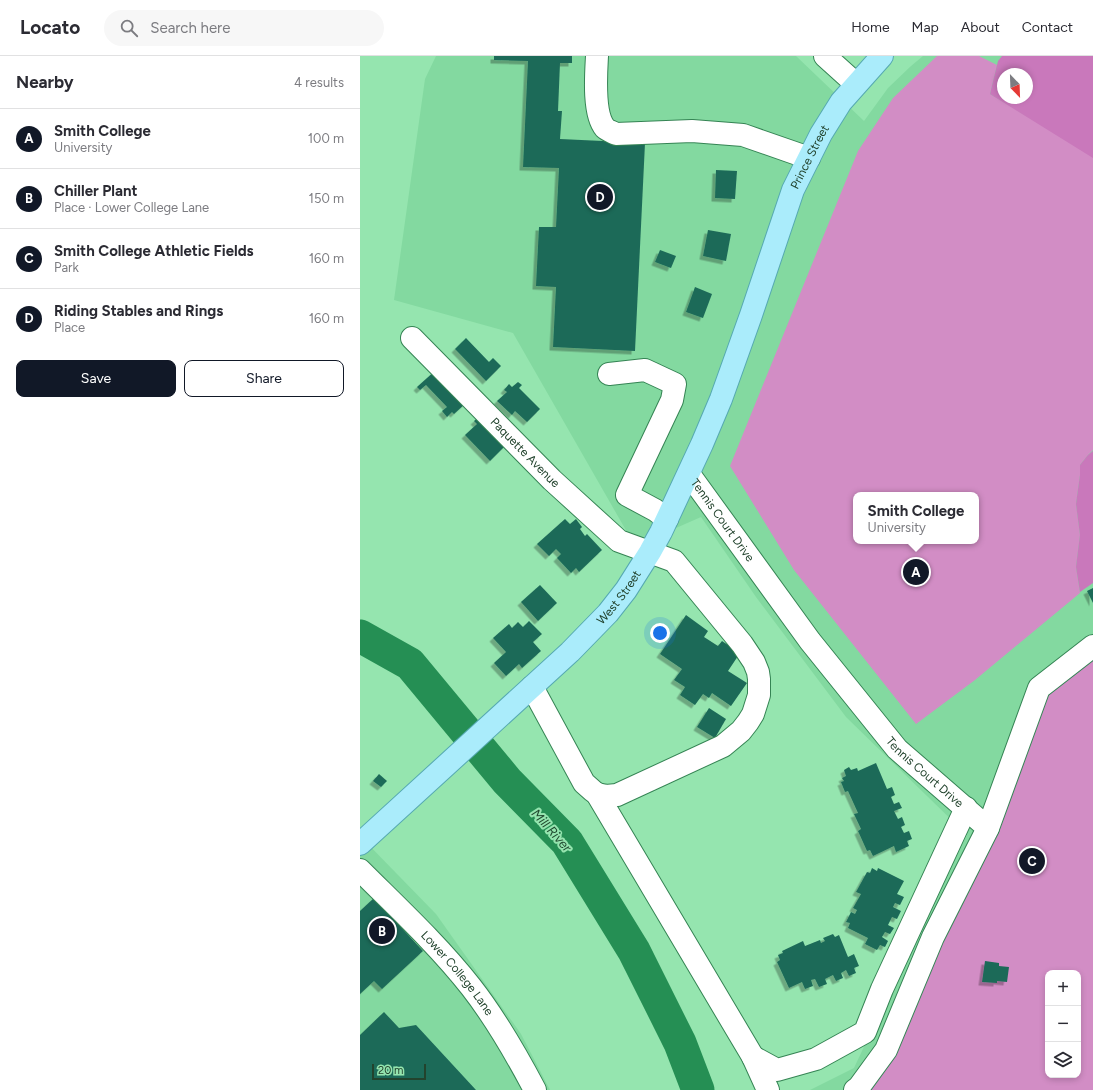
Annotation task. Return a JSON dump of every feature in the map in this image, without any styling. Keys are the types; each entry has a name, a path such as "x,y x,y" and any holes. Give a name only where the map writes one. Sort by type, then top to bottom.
{"main road":[{"name":"Prince Street","path":"765,273 794,190 821,134 841,102 882,56"},
{"name":"West Street","path":"360,844 570,652 608,613 626,590 650,552 689,474 721,399 765,273"}],"street":[{"path":"597,56 596,88 599,118 606,129 616,134 692,131 743,135 809,158"},
{"path":"825,56 856,84"},
{"name":"Paquette Avenue","path":"412,338 552,480 619,541 674,561 742,644 754,662 758,672 760,687 759,695 748,722 741,731 723,746 616,795 606,796 597,794"},
{"path":"609,374 645,370 675,384 672,400 627,495 655,510 667,519"},
{"name":"Tennis Court Drive","path":"689,474 810,641 897,749 988,828"},
{"path":"855,1090 859,1087 886,1050 933,937 988,828 1039,688 1093,646"},
{"path":"532,687 584,783 597,794 753,1057 768,1090"},
{"path":"753,1057 777,1070 816,1059 865,1032 882,989 966,808"},
{"name":"Lower College Lane","path":"360,870 437,948 470,987 508,1040 535,1090"}],"shaded area":[{"path":"436,56 796,56 864,121 888,88 923,56 1093,56 1093,1090 810,1090 854,1068 907,955 967,835 846,717 756,597 701,517 635,546 513,333 394,300 425,79"},
{"path":"937,56 979,56 997,65 990,94 997,98 997,104 1007,104 1093,156 1093,450 1080,465 1076,504 1080,535 1076,567 1080,593 975,680 916,724 794,570 730,466 858,151 893,98"},
{"path":"1002,56 1093,56 1093,158 1006,104 1033,104 1033,68 997,68 997,98 990,94 998,61"},
{"path":"1093,451 1093,583 1080,592 1076,567 1080,535 1076,504 1080,465"},
{"path":"1093,646 1093,1090 855,1090 859,1087 1039,688"},
{"path":"360,836 436,914 521,1034 550,1090 360,1090"}],"building":[{"path":"494,56 572,56 572,63 560,63 558,111 562,111 560,139 645,143 635,351 553,347 556,287 536,286 539,227 556,227 559,168 523,167 528,61 494,60"},
{"path":"716,170 737,171 735,199 715,198"},
{"path":"708,230 731,234 726,261 703,256"},
{"path":"660,250 676,256 671,268 655,262"},
{"path":"695,287 712,294 703,318 686,312"},
{"path":"466,338 489,362 493,358 501,366 486,381 455,349"},
{"path":"436,370 466,403 454,414 452,412 447,417 442,411 447,407 426,385 420,390 417,387"},
{"path":"518,382 522,385 519,388 540,409 527,422 515,411 512,415 497,401 507,392 504,390 509,384 512,387"},
{"path":"480,416 507,444 490,461 465,435 477,424 474,421"},
{"path":"565,519 570,524 576,519 582,527 580,529 585,536 587,534 602,550 579,572 576,568 571,573 557,558 561,554 556,549 549,556 537,544"},
{"path":"540,585 557,603 538,621 521,602"},
{"path":"1093,588 1093,603 1087,591"},
{"path":"686,615 708,631 704,637 718,646 722,641 740,653 728,671 747,683 731,706 712,693 709,698 703,694 695,705 680,695 685,687 674,680 682,669 660,654"},
{"path":"529,621 542,634 533,642 541,651 522,668 519,664 506,676 494,663 506,652 493,638 509,624 512,628 518,622 523,627"},
{"path":"709,708 726,719 715,738 697,727"},
{"path":"876,763 887,789 892,787 895,795 891,797 894,804 899,802 902,808 894,811 898,819 902,817 905,825 901,827 904,833 909,831 912,839 907,841 909,846 896,852 894,846 873,856 870,850 867,851 858,831 861,829 854,814 858,813 848,791 845,792 841,782 844,781 842,778 846,776 844,770 849,767 851,770 857,768 858,771"},
{"path":"379,774 387,781 381,787 373,781"},
{"path":"872,868 877,871 878,868 904,881 897,894 904,897 900,905 895,903 893,907 901,911 897,919 892,917 888,925 894,928 890,934 885,932 882,937 888,941 885,947 880,945 877,950 865,944 868,938 848,928 850,923 846,922 851,912 855,914 857,910 853,908 861,894 856,892 867,872 870,873"},
{"path":"374,898 423,951 382,989 374,981 360,994 360,911"},
{"path":"833,934 835,937 839,935 848,957 854,954 859,966 854,968 856,973 849,976 846,970 841,973 843,978 836,981 833,975 825,979 827,984 819,987 815,979 811,980 813,986 805,989 802,982 789,988 777,962 780,960 778,955 783,953 782,951 803,941 805,946 820,940 821,943 825,941 823,938"},
{"path":"985,961 999,963 999,966 1009,967 1007,982 982,982"},
{"path":"384,1012 399,1028 416,1025 476,1090 360,1090 360,1035"}],"waterway":[{"name":"Mill River","path":"360,636 410,664 507,781 567,842 634,951 680,1043 698,1090"}],"place":[{"name":"Riding Stables and Rings","path":"600,197"},
{"name":"Smith College","path":"916,572"},
{"name":"Smith College Athletic Fields","path":"1032,861"},
{"name":"Chiller Plant","path":"382,931"}]}
